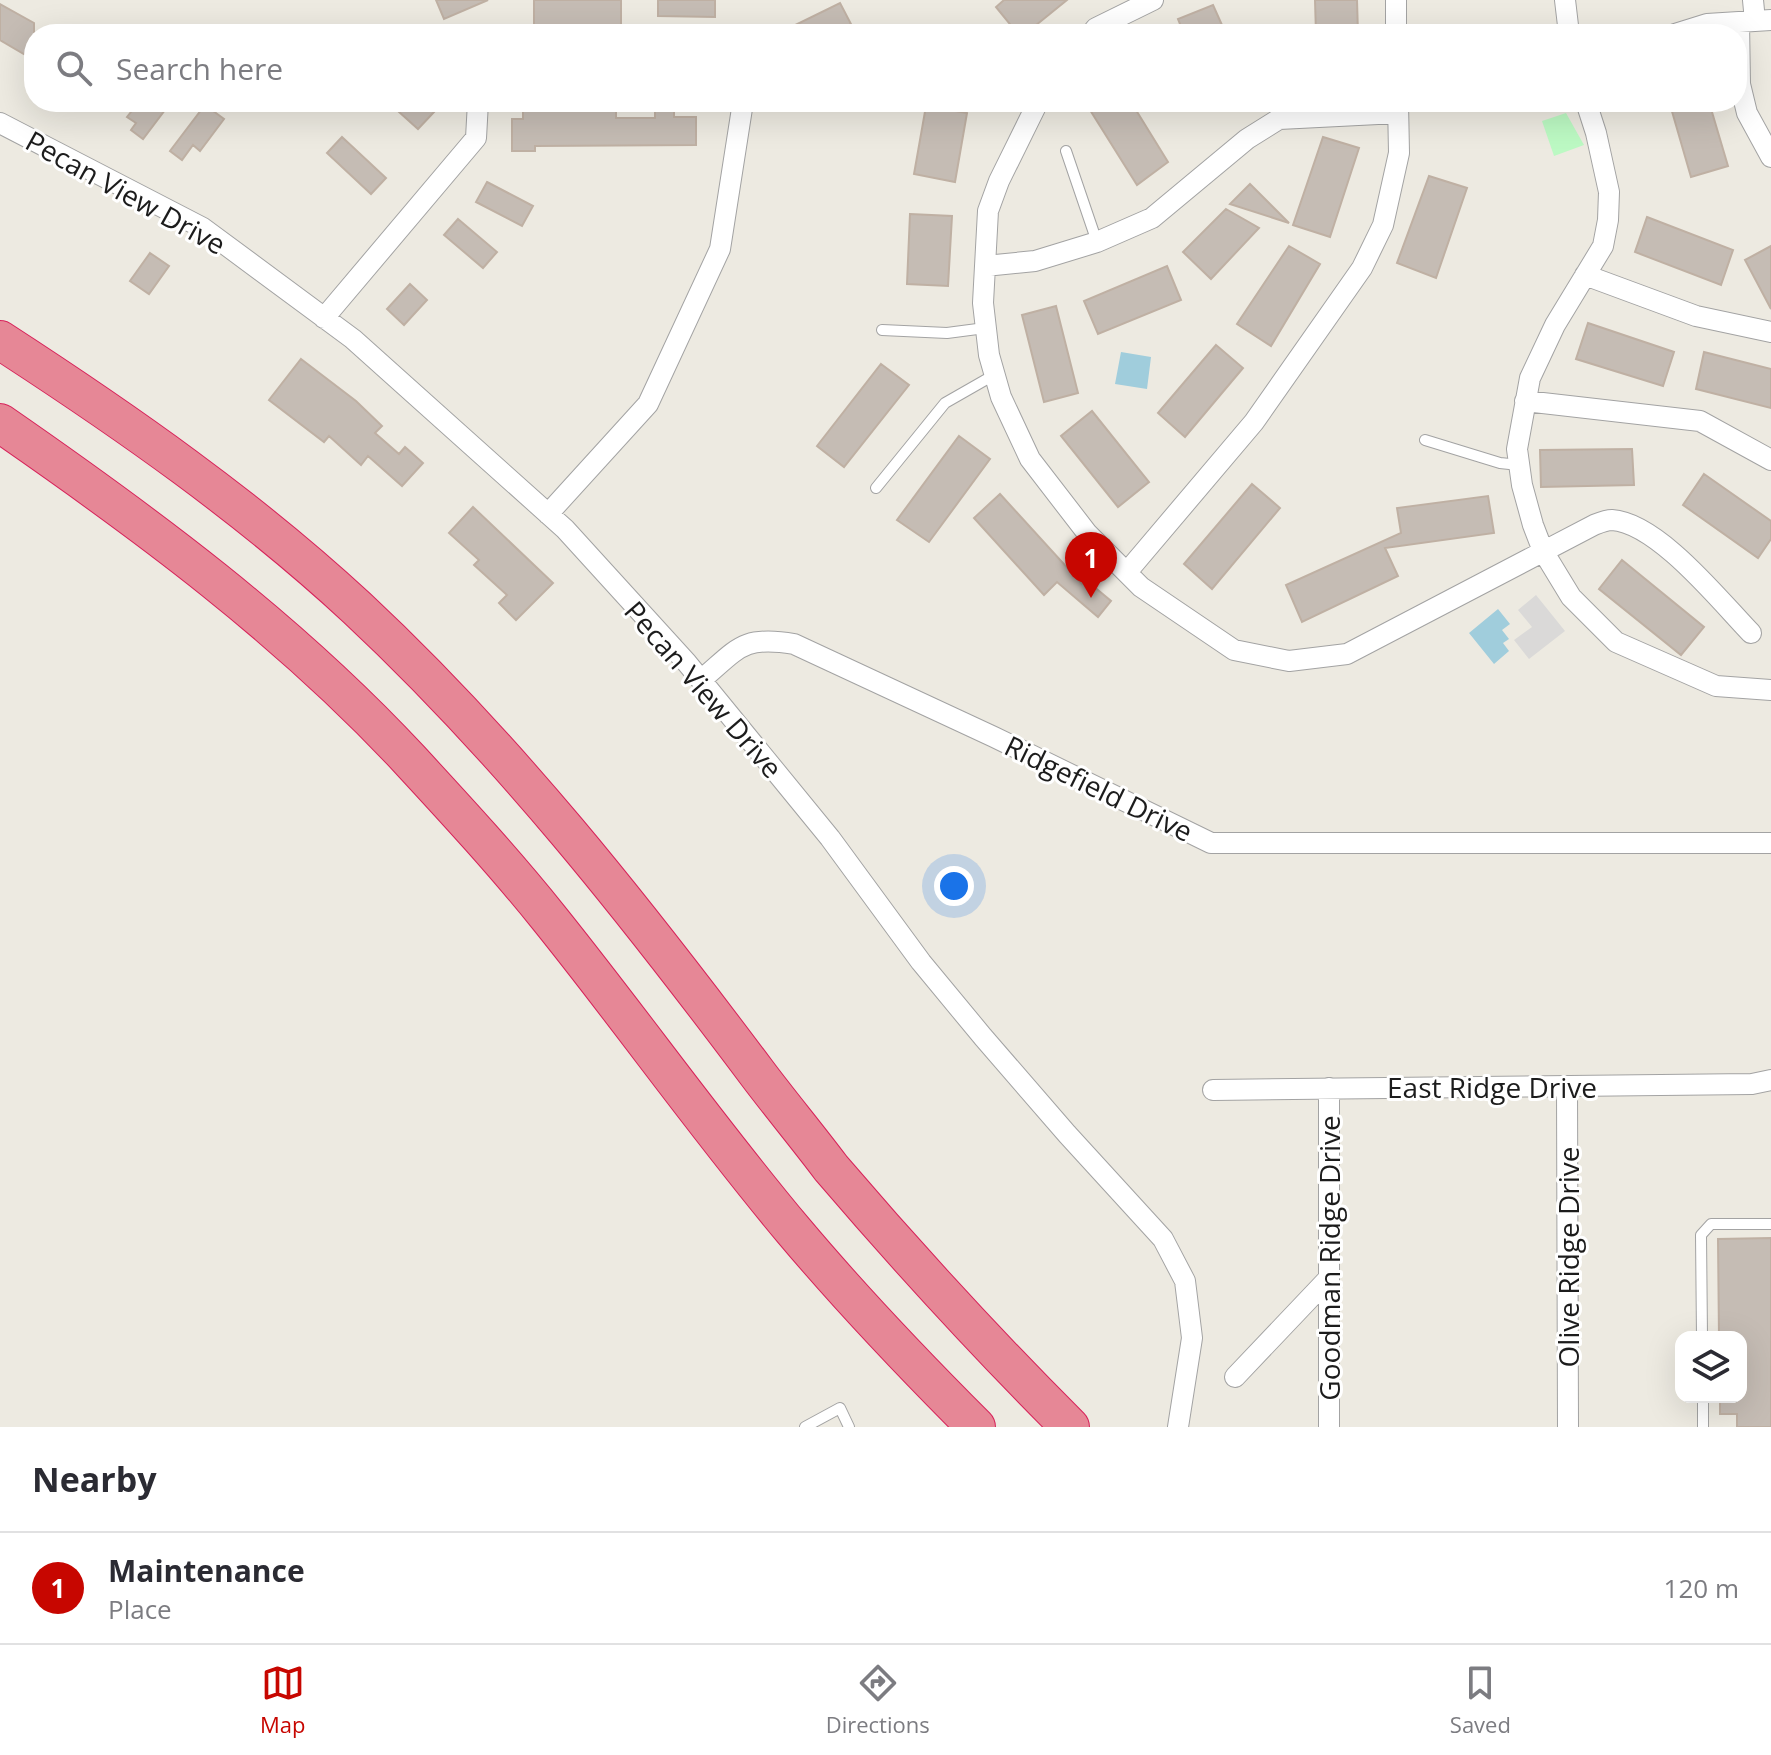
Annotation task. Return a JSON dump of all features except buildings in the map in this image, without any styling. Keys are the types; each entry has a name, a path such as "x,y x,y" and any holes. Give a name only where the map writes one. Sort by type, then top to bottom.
{"highway":[{"path":"0,340 158,446 305,563 356,607 420,670 495,747 584,849 831,1168 954,1309 1070,1427"},
{"path":"0,423 124,509 195,564 291,644 387,736 548,917 800,1238 867,1316 976,1427"}],"street":[{"path":"1104,24 1153,0"},
{"path":"1396,0 1396,24"},
{"path":"1565,0 1568,24"},
{"path":"1707,24 1755,16 1747,52"},
{"path":"324,318 476,138 477,112"},
{"path":"548,514 648,404 720,249 741,112"},
{"path":"1033,112 999,181 988,211 985,328 994,375 1030,459 1087,533 1141,587 1234,650 1289,661 1347,654 1594,525 1610,520 1632,525 1674,552 1751,633"},
{"path":"985,266 1035,261 1097,242 1152,218 1247,139 1279,119 1355,112"},
{"path":"1127,572 1254,422 1362,268 1383,225 1399,153 1398,112"},
{"path":"1589,112 1609,192 1603,246 1542,351 1530,378 1517,449 1533,525 1543,551 1571,597 1616,642 1716,686 1771,690"},
{"path":"1747,112 1771,157"},
{"name":"Pecan View Drive","path":"0,123 203,228 353,339 565,529 701,680 830,838 921,962 965,1016 1163,1239 1185,1281 1192,1338 1178,1427"},
{"path":"1585,275 1696,316 1771,332"},
{"path":"1525,401 1700,421 1771,460"},
{"name":"Ridgefield Drive","path":"701,680 742,646 764,639 794,644 980,730 1211,843 1771,843"},
{"name":"East Ridge Drive","path":"1213,1090 1752,1084 1771,1080"},
{"name":"Olive Ridge Drive","path":"1567,1087 1568,1427"},
{"name":"Goodman Ridge Drive","path":"1329,1088 1329,1427"},
{"path":"1235,1377 1329,1278"}],"lane":[{"path":"1066,151 1097,242"},
{"path":"882,330 947,333 985,328"},
{"path":"876,488 945,403 994,375"},
{"path":"1425,440 1500,463 1519,465"},
{"path":"1702,1331 1701,1235 1711,1224 1771,1224"},
{"path":"1703,1403 1703,1427"},
{"path":"805,1427 840,1408 849,1427"}],"shaded area":[{"path":"1536,595 1565,631 1529,659 1514,640 1532,627 1518,610"}],"green space":[{"path":"1566,113 1584,145 1554,156 1542,121"}],"water":[{"path":"1121,352 1151,357 1147,389 1115,384"},
{"path":"1498,609 1510,624 1502,630 1509,639 1503,643 1509,651 1494,664 1469,633"}],"place":[{"name":"Maintenance","path":"1091,598"}]}
